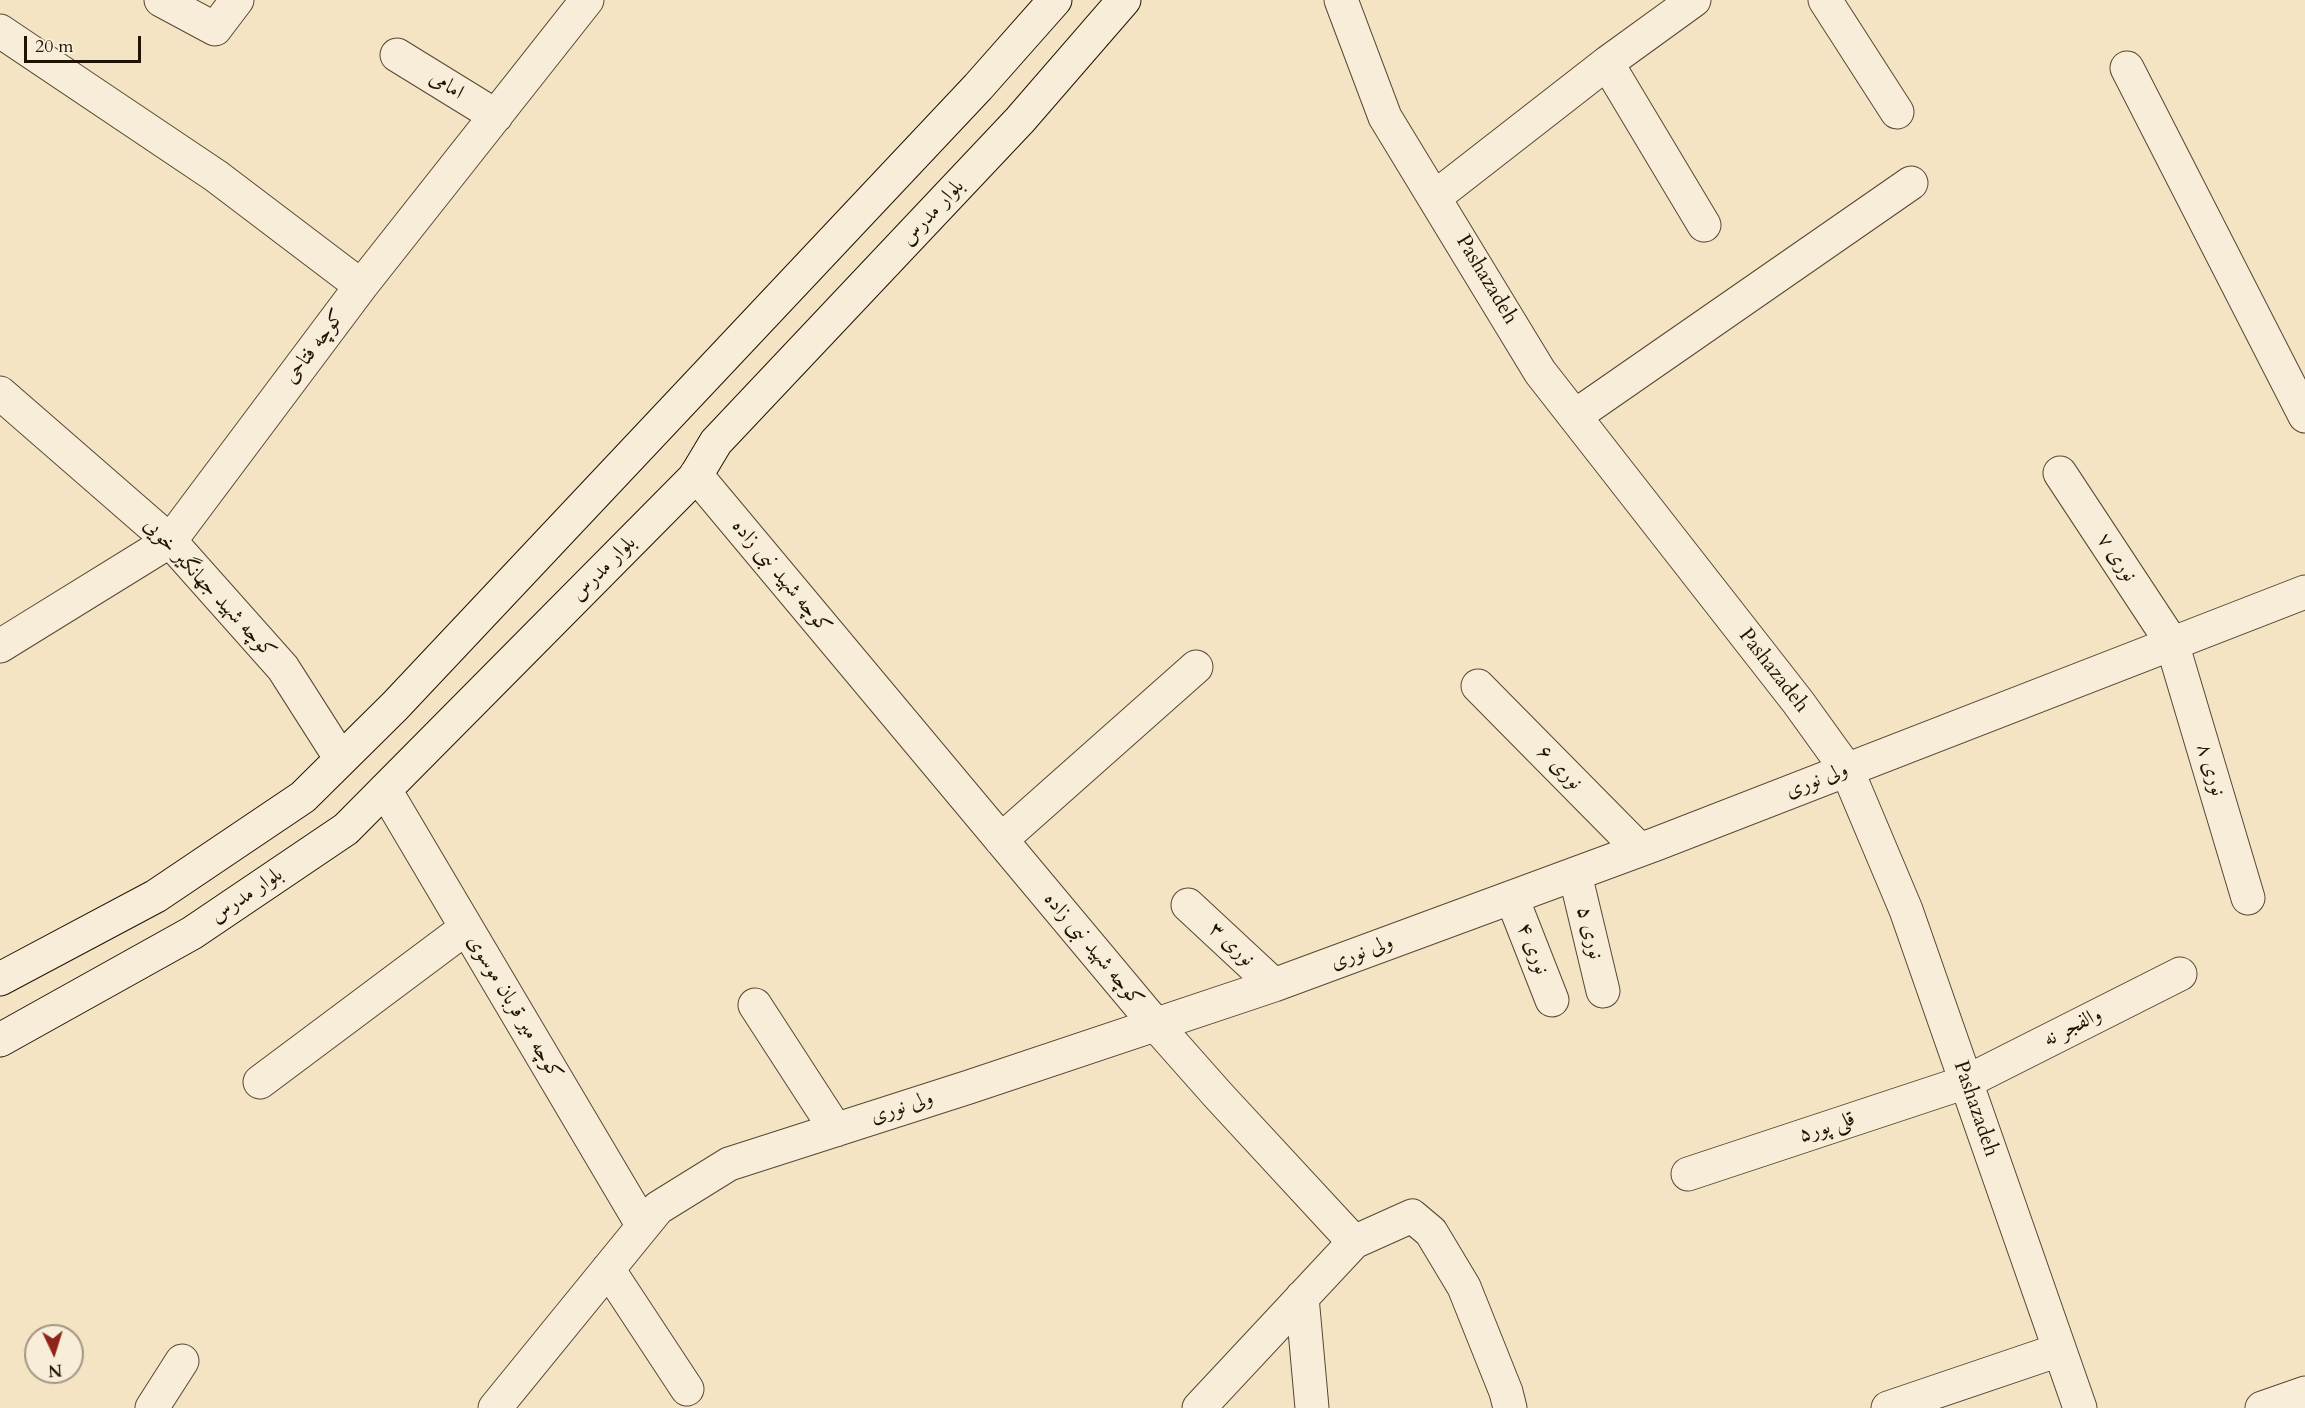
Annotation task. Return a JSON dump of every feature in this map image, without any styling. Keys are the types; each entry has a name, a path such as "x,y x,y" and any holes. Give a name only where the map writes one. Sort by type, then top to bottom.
{"street":[{"path":"161,0 215,29 237,0"},
{"name":"کوچه فتاحی","path":"0,646 170,541 361,286 588,0"},
{"path":"0,979 156,896 303,796 394,706 962,105 1055,0"},
{"name":"بلوار مدرس","path":"0,1040 192,933 346,829 696,475 716,442 1020,120 1124,0"},
{"name":"Pashazadeh","path":"1341,0 1385,117 1436,197 1540,372 1798,702 1847,770 1906,910 2080,1408"},
{"path":"1436,197 1607,63 1694,0"},
{"path":"1825,0 1897,112"},
{"path":"0,31 216,176 361,286"},
{"name":"امامی","path":"397,55 496,116"},
{"path":"1607,63 1704,225"},
{"path":"2127,68 2305,416"},
{"path":"1575,416 1911,183"},
{"name":"کوچه شهید جهانگیر خویی","path":"0,393 170,541 283,668 341,759"},
{"name":"نوری ۷","path":"2060,473 2172,643"},
{"name":"کوچه شهید نبی زاده","path":"696,475 1156,1025 1354,1242"},
{"name":"ولی نوری","path":"495,1408 658,1208 729,1164 1274,985 1640,850 2172,643 2304,595"},
{"name":"نوری ۸","path":"2172,643 2248,898"},
{"path":"1001,840 1197,667"},
{"name":"نوری ۶","path":"1478,686 1640,850"},
{"name":"کوچه میر قربان موسوی","path":"385,790 643,1226"},
{"name":"نوری ۵","path":"1575,874 1603,991"},
{"name":"نوری ۴","path":"1512,897 1552,1000"},
{"name":"نوری ۳","path":"1188,905 1274,985"},
{"path":"260,1082 466,928"},
{"name":"والفجر نه","path":"1966,1082 2180,974"},
{"path":"755,1005 837,1130"},
{"name":"قلی پور۵","path":"1688,1174 1966,1082"},
{"path":"1199,1408 1354,1242 1412,1216 1431,1232 1464,1287 1506,1392 1510,1408"},
{"path":"608,1269 687,1389"},
{"path":"1302,1298 1312,1408"},
{"path":"1888,1408 2059,1350"},
{"path":"152,1408 182,1361"},
{"path":"2262,1408 2305,1393"}]}
